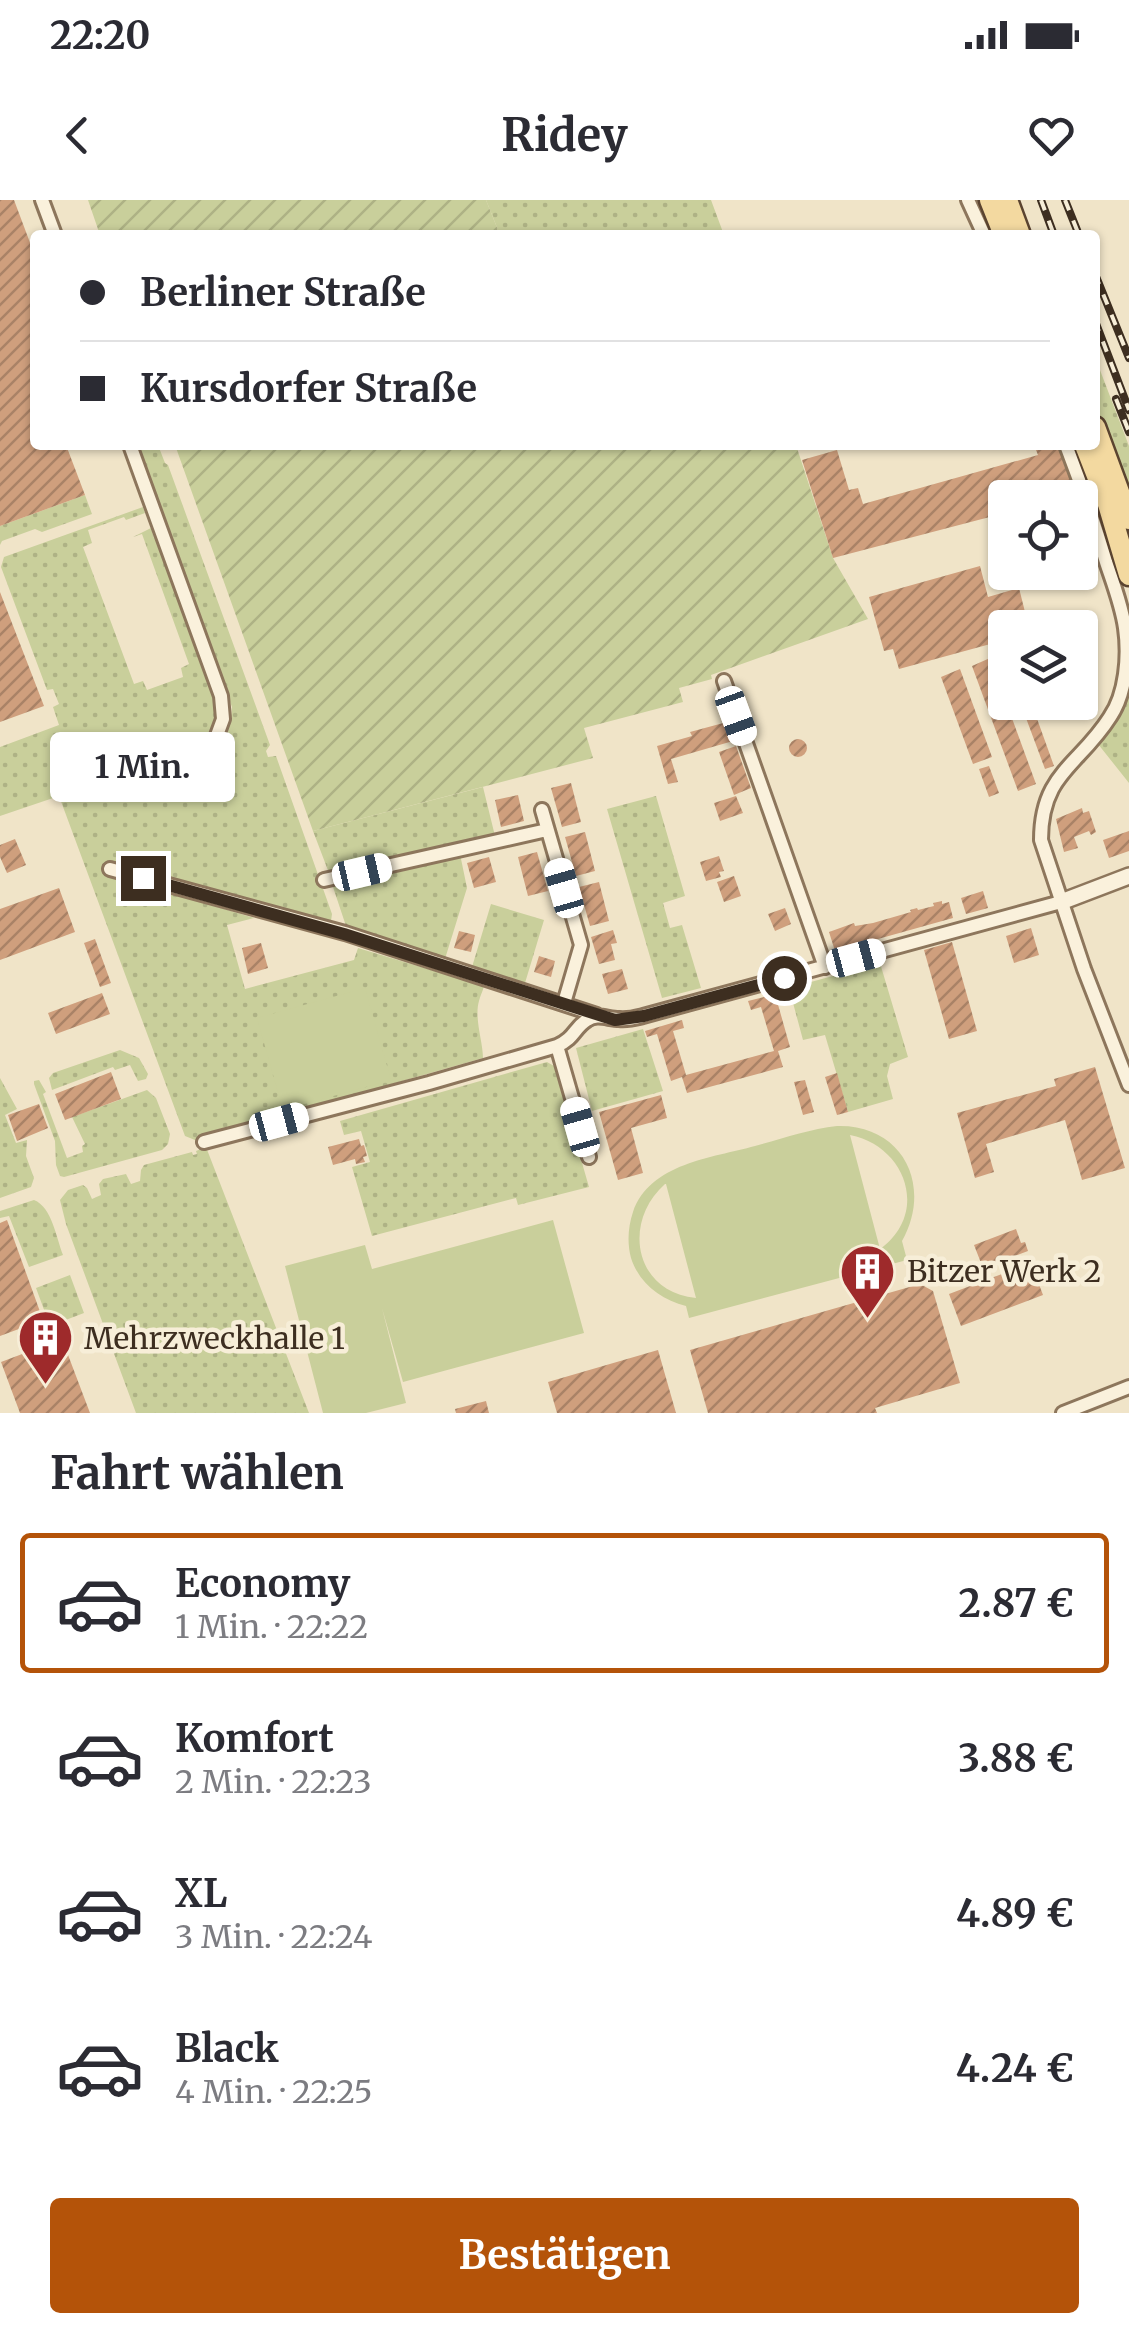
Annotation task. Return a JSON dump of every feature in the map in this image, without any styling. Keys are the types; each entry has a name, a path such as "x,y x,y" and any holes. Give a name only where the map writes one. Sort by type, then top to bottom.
{"main road":[{"path":"990,200 1002,230"},
{"path":"1007,200 1018,230"},
{"path":"1100,441 1129,519"},
{"path":"1087,450 1129,574"}],"street":[{"path":"42,200 52,230"},
{"path":"968,200 982,230"},
{"path":"132,450 221,696 223,720 216,738"},
{"path":"1068,450 1114,584 1127,646 1123,690 1111,716 1062,771 1048,795 1041,820 1044,851 1129,1085"},
{"path":"724,680 826,966"},
{"path":"542,810 581,945 564,1003"},
{"path":"324,880 548,830"},
{"path":"110,869 344,934 600,1016 628,1019 1061,902 1129,876"},
{"path":"204,1142 556,1046 568,1041 590,1018 600,1016"},
{"path":"556,1046 588,1157"},
{"path":"1063,1413 1129,1388"}],"green space":[{"path":"88,200 486,200 498,230 98,230"},
{"path":"486,200 711,200 722,230 498,230"},
{"path":"1100,370 1129,446 1129,503 1100,424"},
{"path":"140,450 160,450 168,465 270,745 268,757 276,756 332,914 330,928 108,863 109,874 254,918 227,925 245,989 354,960 358,948 484,986 478,1015 483,1058 195,1140 185,1136 59,796 0,816 0,747 59,725 53,707 59,704 53,689 47,690 1,567 4,557 143,507 145,513 88,530 92,543 83,547 134,684 143,681 147,690 183,677 181,668 189,664 142,534 133,537 151,528 215,697 217,712 210,733 192,746 156,760 161,773 210,753 225,735 232,707"},
{"path":"177,450 798,450 833,558 868,619 679,688 683,702 584,728 593,758 313,831"},
{"path":"85,495 92,514 42,532 35,529 0,545 0,526"},
{"path":"1129,691 1129,783 1098,744"},
{"path":"483,787 495,836 329,873 313,831"},
{"path":"656,796 685,896 663,903 670,928 682,925 701,988 662,998 607,809"},
{"path":"460,854 467,888 444,962 352,933 346,926 333,887 336,883"},
{"path":"491,904 544,920 525,983 472,967"},
{"path":"880,963 908,1057 890,1064 887,1076 893,1099 848,1112 825,1035 803,1040 789,988"},
{"path":"365,988 391,1080 283,1110 257,1018"},
{"path":"643,1029 663,1091 592,1111 576,1048"},
{"path":"120,1050 139,1058 148,1074 146,1079 138,1081 130,1065 115,1070 113,1067 52,1090 49,1078 53,1073"},
{"path":"547,1062 554,1066 589,1187 518,1205 516,1198 372,1236 352,1167 370,1162 361,1131 344,1135 340,1121"},
{"path":"0,1078 17,1109 5,1115 16,1143 27,1140 26,1156 34,1178 31,1187 0,1198"},
{"path":"39,1080 67,1158 83,1152 85,1144 72,1117 147,1090 156,1098 170,1134 168,1144 162,1150 60,1176 55,1141 34,1084"},
{"path":"837,1126 879,1135 906,1162 914,1200 902,1241 907,1260 689,1318 686,1306 660,1295 645,1283 631,1258 629,1235 633,1212 653,1183 702,1159","holes":["850,1135 885,1152 905,1183 904,1218 880,1249","666,1184 696,1298 675,1293 659,1283 648,1269 641,1253 640,1235 651,1200"]},
{"path":"206,1147 309,1413 136,1413 60,1200 68,1190 83,1185 92,1199 101,1195 99,1184 103,1179 126,1174 131,1184 140,1181 144,1165 197,1154"},
{"path":"34,1200 49,1216 63,1255 29,1267 9,1216 0,1218 0,1211"},
{"path":"553,1220 584,1333 403,1382 382,1308 406,1403 366,1413 323,1413 285,1266 365,1245 372,1269"},
{"path":"70,1275 84,1313 50,1326 36,1288"}],"building":[{"path":"0,200 14,200 30,243 30,450 68,450 85,495 0,526"},
{"path":"837,450 849,490 858,488 863,504 1038,455 1036,450 1062,450 1074,480 988,480 988,517 833,558 802,460"},
{"path":"980,566 988,597 1020,590 1024,610 988,610 988,645 899,669 893,649 884,651 869,597"},
{"path":"0,592 44,706 0,722"},
{"path":"988,659 988,709 972,666"},
{"path":"960,669 992,757 973,764 941,677"},
{"path":"992,720 1013,720 1036,784 1018,791"},
{"path":"1027,720 1037,720 1054,766 1045,769"},
{"path":"727,722 733,741 671,759 678,782 668,784 657,746"},
{"path":"798,739 805,741 805,755 798,757 791,755 789,748 791,741"},
{"path":"736,746 751,788 734,795 719,752"},
{"path":"989,766 999,793 989,797 979,769"},
{"path":"571,783 581,822 562,827 551,788"},
{"path":"518,795 524,821 501,827 495,800"},
{"path":"736,796 743,813 720,821 714,803"},
{"path":"1082,808 1083,813 1089,811 1096,832 1074,837 1078,848 1064,852 1056,819"},
{"path":"1129,831 1129,851 1109,858 1103,840"},
{"path":"585,832 595,871 576,876 565,837"},
{"path":"15,839 26,865 7,873 0,845"},
{"path":"537,852 548,891 528,896 518,857"},
{"path":"719,856 724,871 719,872 721,877 706,881 700,862"},
{"path":"489,857 496,882 474,888 467,863"},
{"path":"734,876 741,896 724,902 717,882"},
{"path":"599,882 609,921 590,926 579,887"},
{"path":"59,888 75,932 0,960 0,909"},
{"path":"983,891 988,908 966,914 961,898"},
{"path":"949,902 953,918 835,951 829,932"},
{"path":"785,908 791,924 775,931 768,914"},
{"path":"1031,928 1039,955 1014,963 1006,936"},
{"path":"613,930 617,943 611,944 615,960 599,964 591,937"},
{"path":"459,931 475,935 471,952 454,948"},
{"path":"95,939 111,983 100,987 84,943"},
{"path":"952,942 977,1031 949,1039 924,950"},
{"path":"261,943 268,968 248,974 242,948"},
{"path":"539,956 555,961 551,977 534,972"},
{"path":"622,969 628,989 608,994 602,974"},
{"path":"785,992 787,998 777,1001 790,1047 778,1051 783,1067 687,1093 682,1077 671,1081 657,1034 647,1037 645,1031 682,1020 684,1028 673,1031 686,1075 774,1051 761,1007 751,1010 748,1001"},
{"path":"102,993 110,1014 56,1034 48,1013"},
{"path":"1095,1067 1125,1168 1082,1180 1065,1120 986,1144 994,1172 975,1178 957,1113 1056,1086 1054,1079"},
{"path":"111,1072 121,1099 65,1120 55,1094"},
{"path":"837,1073 848,1112 837,1115 825,1077"},
{"path":"805,1080 814,1112 803,1115 794,1082"},
{"path":"661,1095 667,1118 631,1128 643,1173 618,1180 599,1112"},
{"path":"39,1104 48,1128 17,1141 8,1115"},
{"path":"359,1139 367,1156 363,1157 365,1162 356,1164 355,1159 333,1165 328,1147"},
{"path":"7,1220 43,1320 0,1336 0,1223"},
{"path":"1016,1229 1028,1251 983,1268 974,1245"},
{"path":"1031,1263 1043,1295 961,1326 949,1294"},
{"name":"Bitzer Werk 2","path":"920,1284 933,1291 960,1383 875,1408 877,1413 708,1413 690,1350"},
{"name":"Mehrzweckhalle 1","path":"62,1339 90,1413 20,1413 1,1362"},
{"path":"658,1350 676,1413 557,1413 548,1382"},
{"path":"486,1401 489,1413 456,1413 455,1409"}],"railway":[{"path":"1041,200 1052,230"},
{"path":"1065,200 1077,230"},
{"path":"1100,286 1129,358"},
{"path":"1100,334 1129,410"},
{"path":"1116,399 1129,432"}],"place":[{"name":"Bitzer Werk 2","path":"868,1320"},
{"name":"Mehrzweckhalle 1","path":"45,1387"}],"route":[{"path":"143,878 344,934 615,1020 644,1016 784,978"}]}
